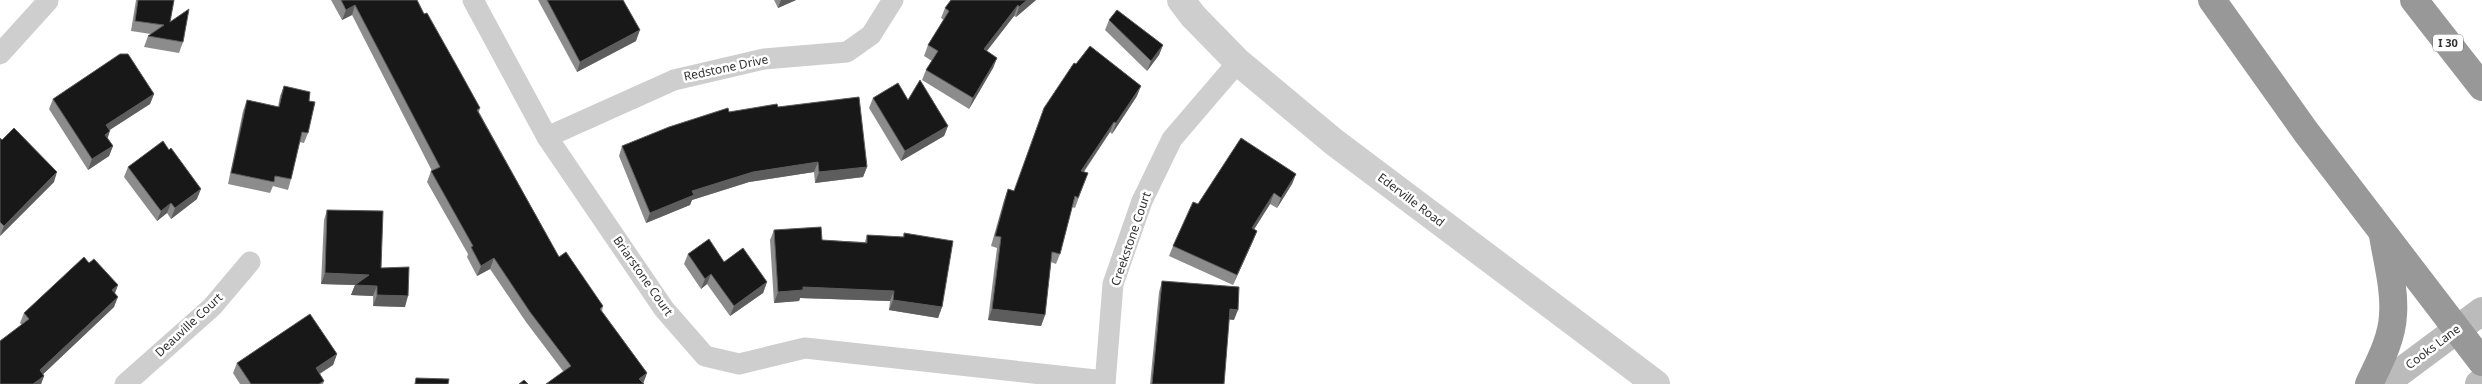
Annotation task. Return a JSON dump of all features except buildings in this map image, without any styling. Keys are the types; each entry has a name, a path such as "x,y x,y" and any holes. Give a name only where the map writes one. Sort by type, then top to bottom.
{"highway":[{"path":"2212,0 2306,132 2482,362"},
{"name":"I 30","path":"2414,0 2482,87"},
{"path":"2369,384 2383,355 2393,316 2391,284 2382,232"}],"main road":[{"name":"Cooks Lane","path":"2384,384 2482,311"}],"street":[{"name":"Briarstone Court","path":"472,0 547,137 664,309 705,356 739,364 805,348 1105,383"},
{"name":"Redstone Drive","path":"547,137 674,80 764,59 847,52 871,35 893,0"},
{"name":"Ederville Road","path":"1181,0 1193,16 1238,62 1334,142 1656,384"},
{"path":"0,54 48,1"},
{"name":"Creekstone Court","path":"1105,383 1113,284 1142,202 1172,139 1238,62"},
{"name":"Deauville Court","path":"125,384 212,307 250,262"}]}
